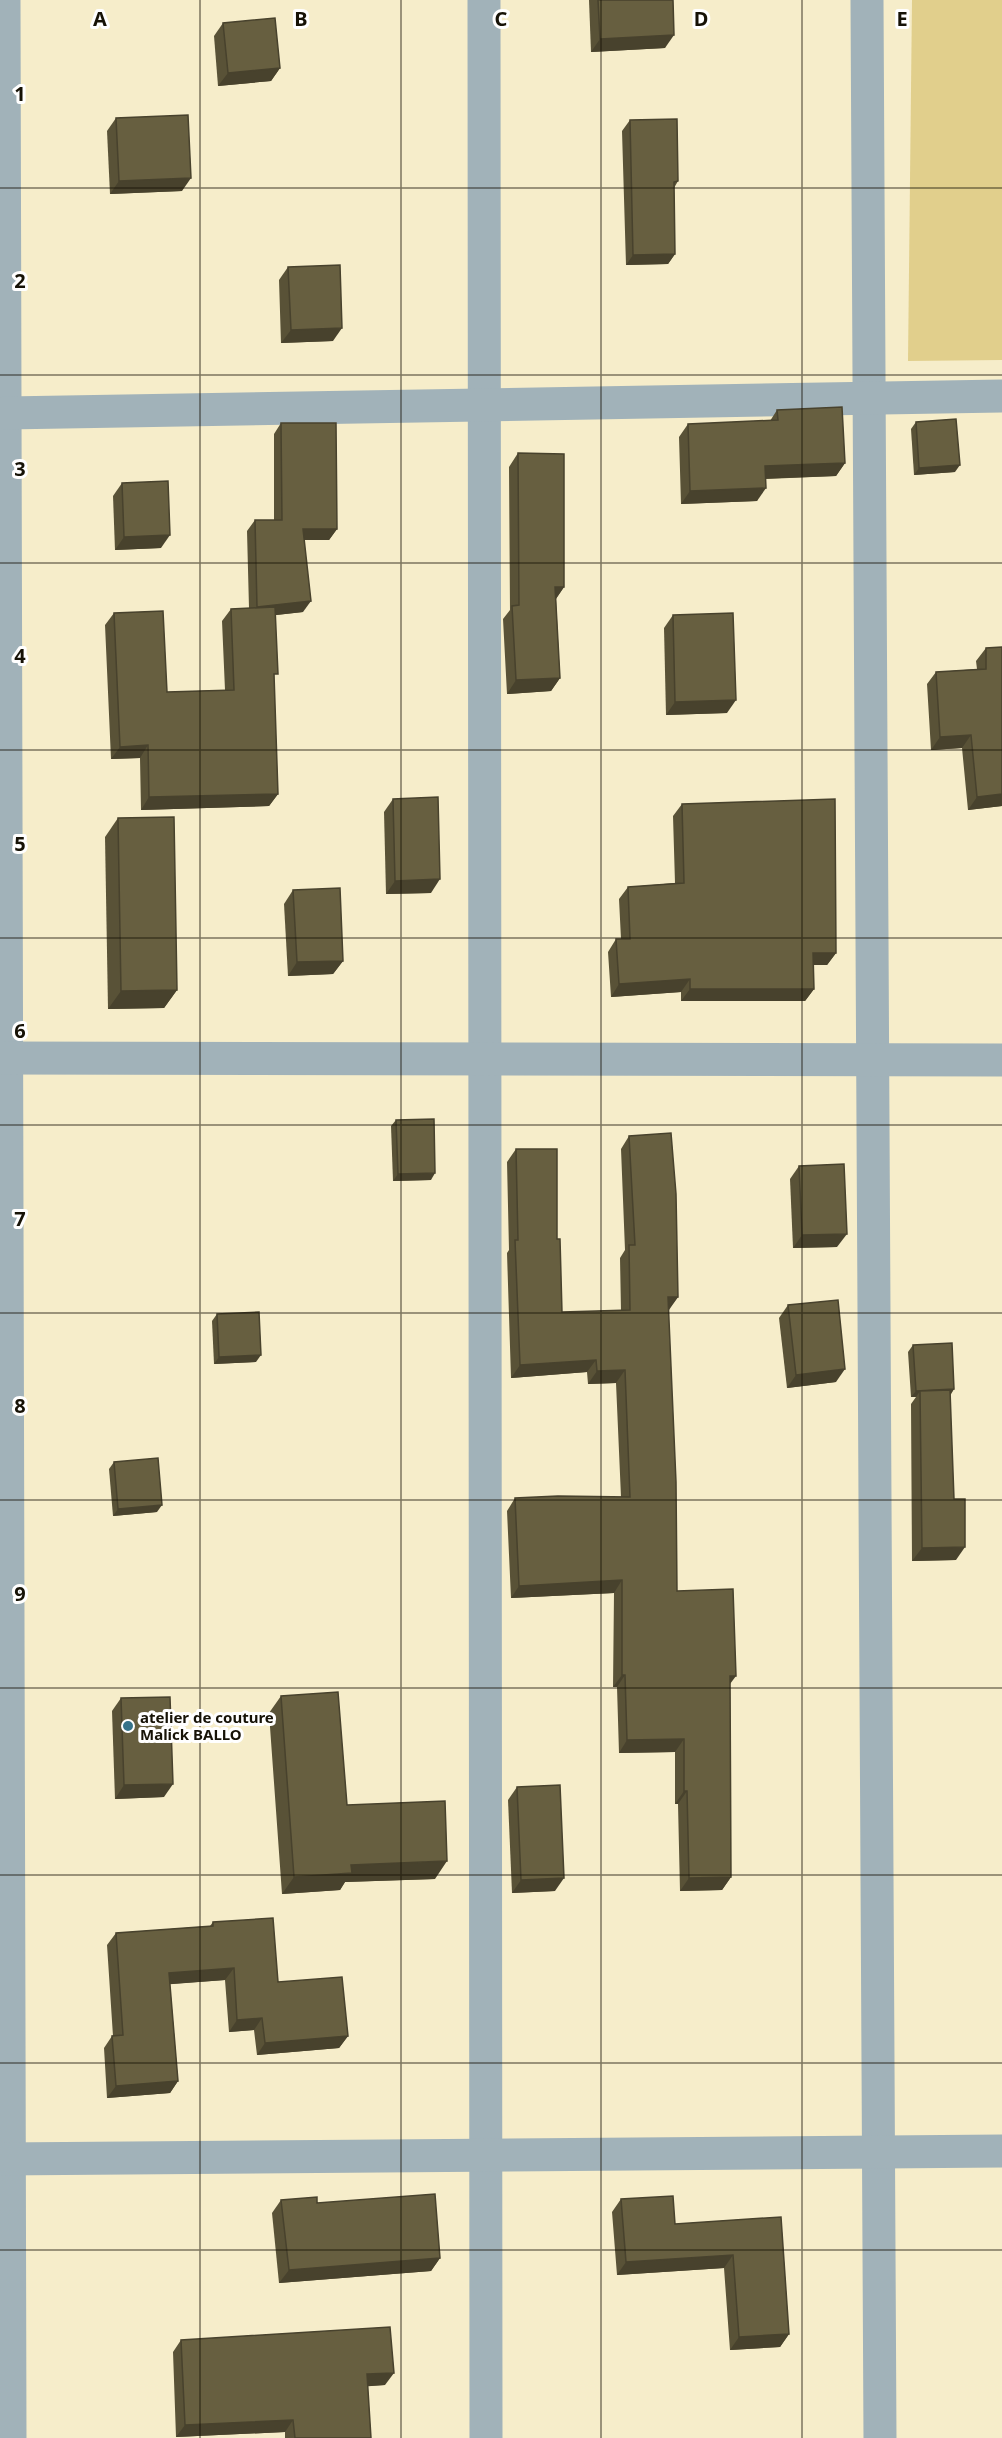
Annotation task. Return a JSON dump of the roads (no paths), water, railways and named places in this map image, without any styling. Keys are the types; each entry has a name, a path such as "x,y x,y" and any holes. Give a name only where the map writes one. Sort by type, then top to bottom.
{"street":[{"path":"4,0 6,413 5,2158 10,2438"},
{"path":"484,0 486,2438"},
{"path":"867,0 880,2438"},
{"path":"6,413 1002,396"},
{"path":"4,1058 1002,1060"},
{"path":"5,2158 1002,2151"}],"place":[{"name":"atelier de couture Malick BALLO","path":"128,1726"}]}
